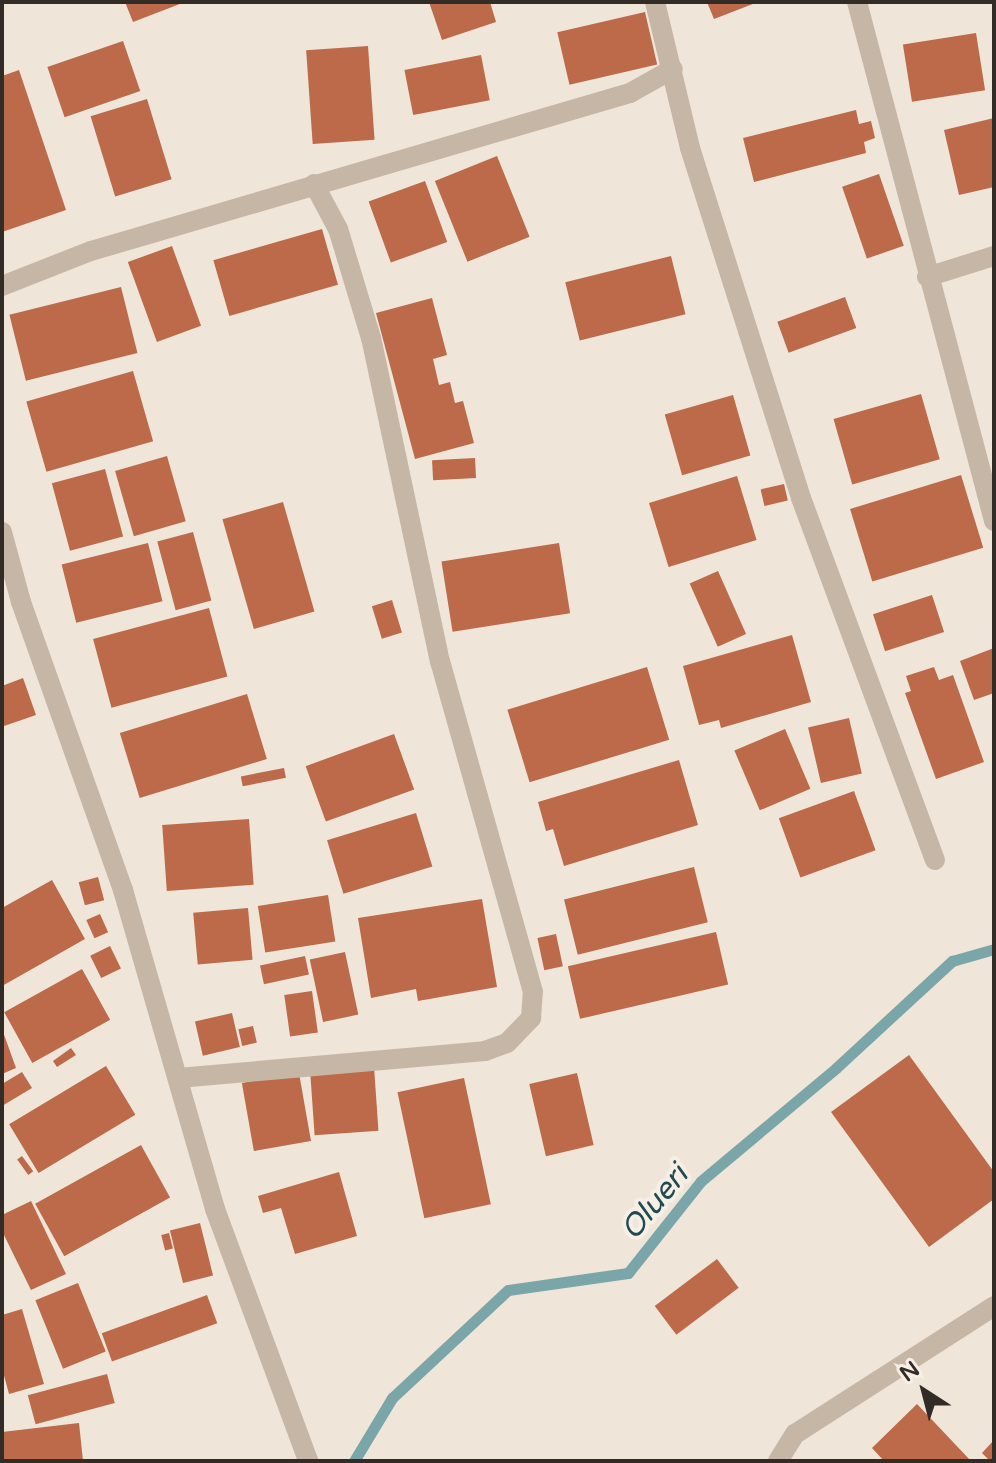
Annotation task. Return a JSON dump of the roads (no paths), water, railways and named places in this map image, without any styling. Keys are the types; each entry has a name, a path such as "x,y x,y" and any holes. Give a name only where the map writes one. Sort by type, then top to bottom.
{"street":[{"path":"655,2 690,148 801,498 935,860"},
{"path":"857,2 927,277 994,521"},
{"path":"2,286 91,251 314,184 431,155 630,93 673,69"},
{"path":"178,1078 485,1051 507,1043 531,1018 533,992 440,662 371,338 338,229 314,184"},
{"path":"927,277 994,256"},
{"path":"2,532 21,602 123,890 215,1209 308,1461"},
{"path":"778,1461 795,1434 994,1306"}],"waterway":[{"name":"Olueri","path":"354,1461 392,1398 508,1290 628,1273 701,1181 836,1068 952,961 994,949"}]}
